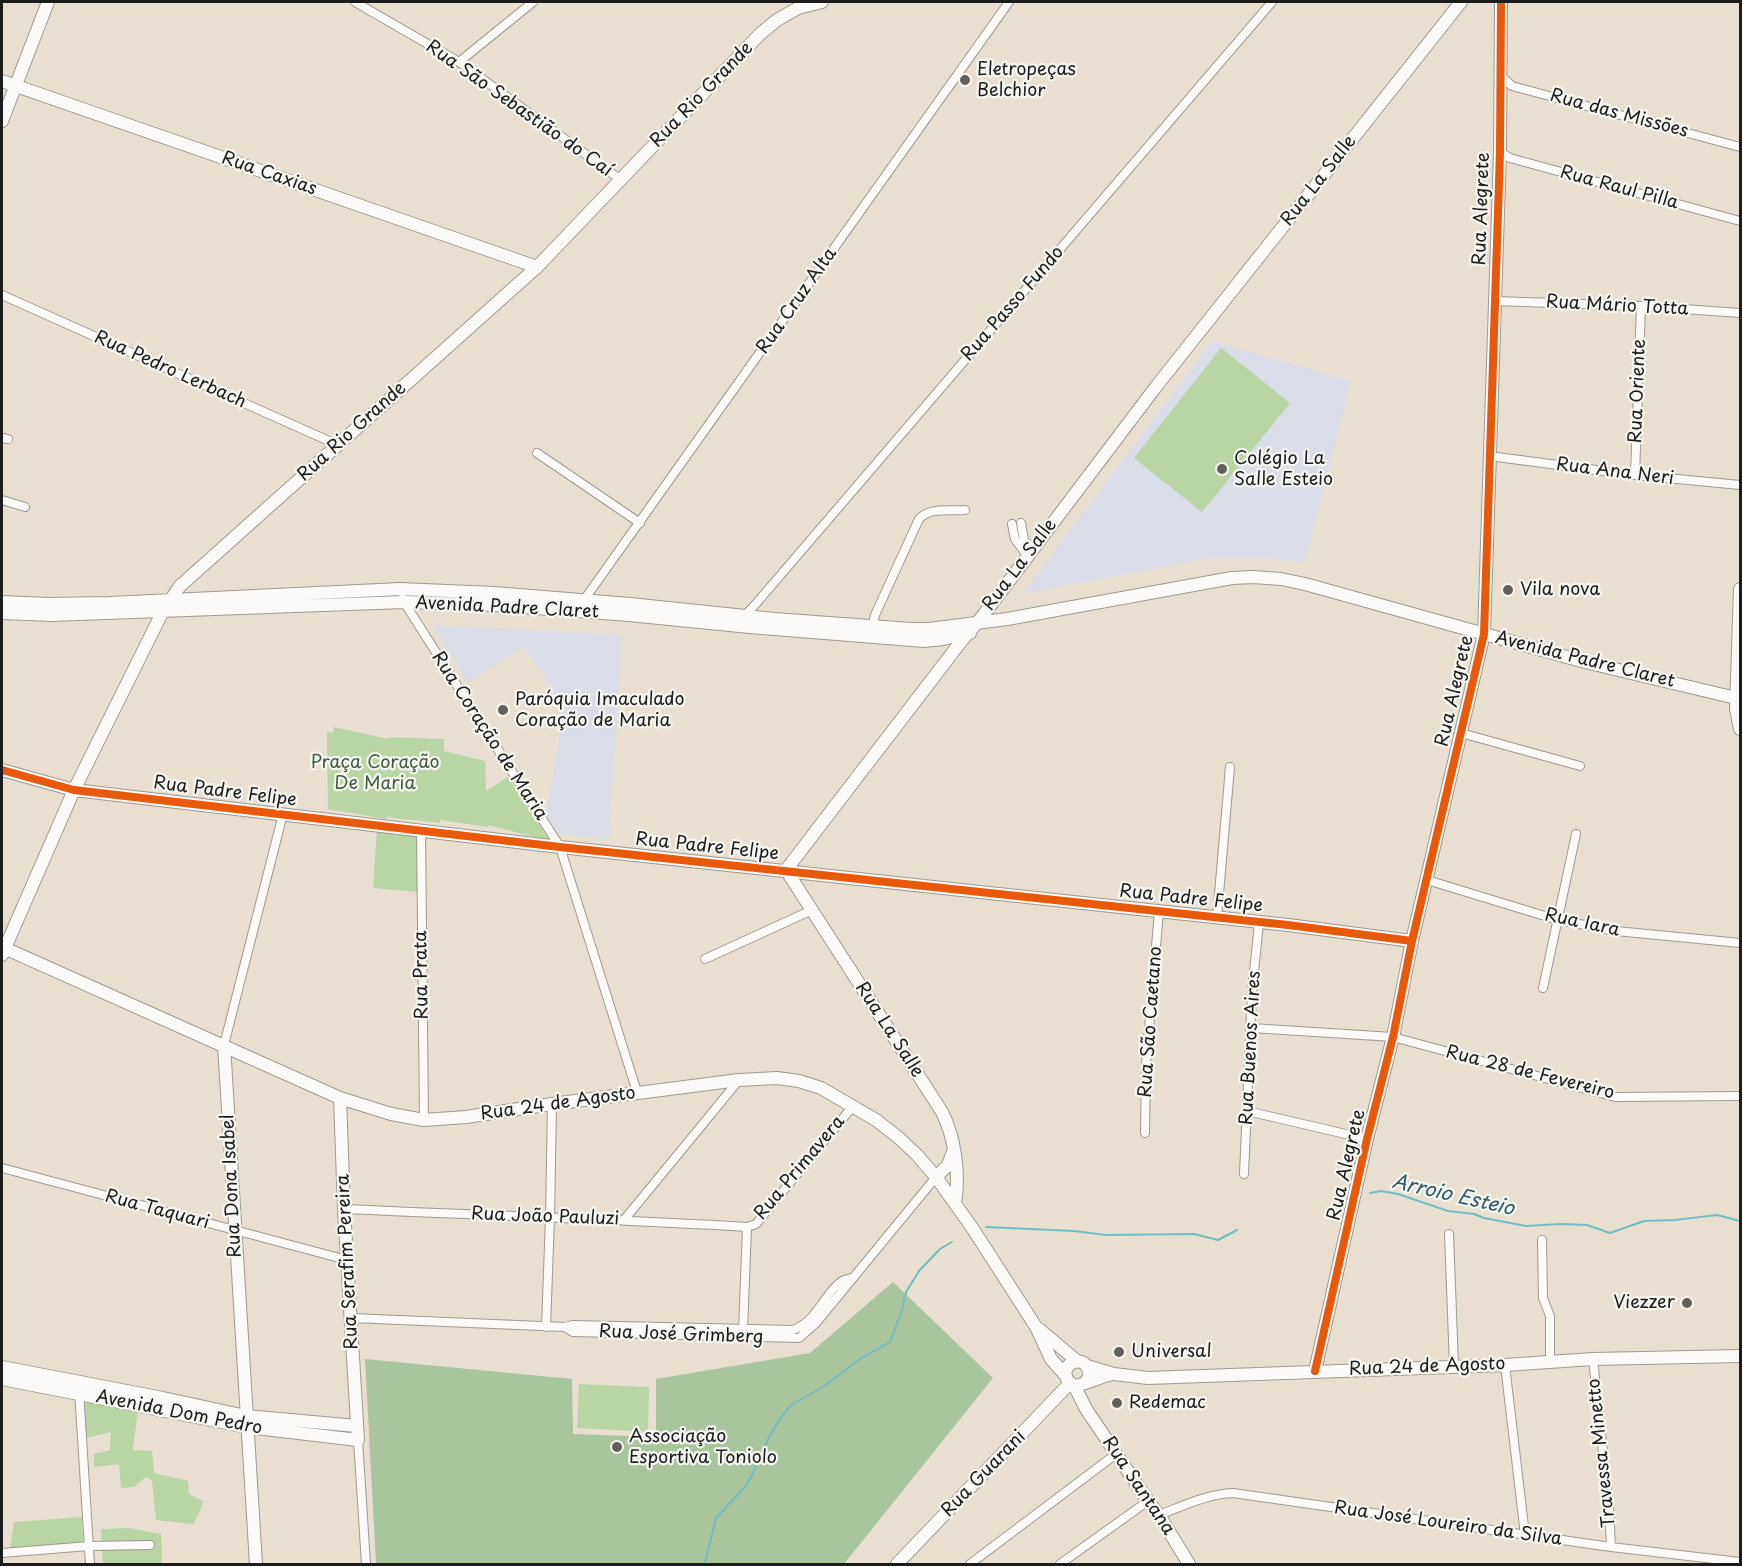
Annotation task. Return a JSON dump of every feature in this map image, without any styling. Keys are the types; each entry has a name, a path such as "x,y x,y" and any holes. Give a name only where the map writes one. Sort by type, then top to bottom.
{"street":[{"path":"2,121 48,2"},
{"name":"Rua São Sebastião do Caí","path":"355,2 459,62 621,180"},
{"path":"459,62 533,2"},
{"name":"Rua Rio Grande","path":"2,950 74,790 166,606 180,586 537,267 760,34 777,20 798,8 822,2"},
{"name":"Rua Cruz Alta","path":"584,600 1009,2"},
{"name":"Rua Passo Fundo","path":"747,618 1272,2"},
{"name":"Rua La Salle","path":"955,1203 958,1187 957,1165 950,1131 942,1112 786,870 1155,388 1461,2"},
{"name":"Rua Alegrete","path":"1315,1371 1484,634 1500,152 1502,2"},
{"name":"Rua das Missões","path":"1501,76 1512,86 1740,147"},
{"name":"Rua Caxias","path":"2,81 537,267"},
{"name":"Rua Raul Pilla","path":"1500,152 1510,158 1740,221"},
{"name":"Rua Pedro Lerbach","path":"2,295 338,445"},
{"name":"Rua Mário Totta","path":"1494,301 1641,306 1740,313"},
{"name":"Rua Oriente","path":"1635,475 1641,306"},
{"path":"537,453 640,523"},
{"name":"Rua Ana Neri","path":"1489,456 1635,475 1740,485"},
{"path":"2,500 25,507"},
{"path":"872,627 874,615 919,519 925,513 933,511 965,510"},
{"path":"1016,523 1015,539 1030,552"},
{"name":"Avenida Padre Claret","path":"2,602 166,606 404,602 929,629 1007,619 1205,582 1253,577 1305,584 1586,662 1739,699"},
{"name":"Avenida Padre Claret","path":"2,614 52,615 400,589 584,600 714,618"},
{"name":"Rua Coração de Maria","path":"400,589 404,602 560,847 637,1092"},
{"path":"1740,589 1739,699 1736,709 1740,729"},
{"name":"Avenida Padre Claret","path":"747,618 924,641 966,635 1007,619"},
{"path":"1461,733 1580,766"},
{"path":"1217,917 1230,767"},
{"name":"Rua Padre Felipe","path":"2,770 74,790 560,847 1217,917 1412,941"},
{"name":"Rua Dona Isabel","path":"256,1564 225,1045 283,814"},
{"name":"Rua Prata","path":"421,829 424,1120"},
{"path":"1543,988 1576,834"},
{"name":"Rua Iara","path":"1427,880 1558,920 1616,931 1740,943"},
{"path":"705,959 812,910"},
{"name":"Rua São Caetano","path":"1145,1132 1146,1064 1160,911"},
{"name":"Rua Buenos Aires","path":"1244,1174 1252,991 1259,923"},
{"name":"Rua 24 de Agosto","path":"2,950 225,1045 340,1098 391,1114 424,1120 466,1117 637,1092 739,1080 777,1078 799,1081 820,1088 876,1120 917,1155 936,1177 1036,1327 1051,1359 1075,1382 1114,1374"},
{"name":"Rua 28 de Fevereiro","path":"1251,1028 1393,1037 1615,1097 1740,1096"},
{"path":"624,1220 739,1080"},
{"name":"Rua Serafim Pereira","path":"340,1098 344,1209 358,1440"},
{"path":"546,1327 552,1104"},
{"name":"Rua Primavera","path":"743,1332 747,1227 756,1224 853,1106"},
{"path":"1247,1111 1367,1140"},
{"path":"852,1278 948,1165 953,1152"},
{"name":"Rua Taquari","path":"2,1168 347,1260"},
{"name":"Rua João Pauluzi","path":"344,1209 747,1227"},
{"path":"1449,1234 1454,1366"},
{"path":"1542,1240 1545,1308 1550,1316 1550,1362"},
{"name":"Rua José Grimberg","path":"743,1332 793,1330 803,1325 814,1314 842,1281 852,1278"},
{"name":"Rua José Grimberg","path":"351,1317 546,1327 573,1325 692,1329 799,1338 816,1323 852,1278"},
{"name":"Rua 24 de Agosto","path":"1036,1327 1082,1364 1114,1374 1148,1378 1505,1365 1593,1359 1740,1356"},
{"name":"Travessa Minetto","path":"1593,1359 1611,1547"},
{"name":"Rua Guarani","path":"897,1564 1075,1382 1066,1372 1069,1364 1082,1364"},
{"path":"1075,1382 1090,1373 1082,1364"},
{"path":"1505,1365 1525,1535"},
{"name":"Avenida Dom Pedro","path":"3,1374 247,1422 358,1440"},
{"name":"Rua Santana","path":"1075,1382 1086,1409 1159,1515 1189,1564"},
{"path":"79,1388 90,1564"},
{"name":"Avenida Dom Pedro","path":"247,1422 357,1426"},
{"path":"358,1440 366,1564"},
{"path":"970,1564 1116,1454"},
{"name":"Rua José Loureiro da Silva","path":"1159,1515 1204,1498 1233,1493 1611,1547 1740,1562"},
{"path":"1060,1564 1148,1501"},
{"path":"2,1552 89,1546 150,1545"}],"shaded area":[{"name":"Colégio La Salle Esteio","path":"1212,341 1351,381 1305,563 1269,558 1209,558 1022,594"},
{"path":"433,625 622,635 609,839 556,833 546,818 564,707 524,647 468,683"}],"green space":[{"path":"1221,348 1290,403 1202,512 1134,458"},
{"name":"Praça Coração De Maria","path":"334,727 388,739 388,737 444,739 444,751 485,761 486,791 508,777 550,841 488,825 488,827 440,820 440,823 387,817 386,819 328,809 327,732 333,733"},
{"path":"377,829 419,832 418,892 373,888"},
{"path":"893,1282 993,1378 844,1564 376,1564 365,1359 572,1379 573,1434 656,1437 656,1379 810,1353"},
{"path":"579,1384 649,1387 648,1432 577,1428"},
{"path":"82,1395 138,1409 133,1450 152,1451 154,1473 188,1481 189,1494 203,1501 193,1524 156,1520 152,1481 146,1477 134,1487 121,1488 119,1464 94,1467 94,1454 110,1450 111,1432 86,1438"},
{"path":"82,1517 83,1543 10,1548 14,1522"},
{"path":"129,1528 161,1534 162,1564 103,1564 101,1529"}],"waterway":[{"name":"Arroio Esteio","path":"1370,1193 1381,1191 1398,1194 1448,1211 1474,1214 1526,1226 1587,1225 1610,1233 1644,1221 1717,1215 1740,1221"},
{"name":"Arroio Esteio","path":"986,1227 1074,1231 1106,1235 1194,1234 1218,1240 1237,1230"},
{"name":"Arroio Esteio","path":"704,1564 716,1518 745,1487 770,1435 782,1416 791,1405 823,1387 860,1359 890,1342 906,1292 919,1271 940,1249 952,1242"}],"cycle path":[{"path":"1315,1371 1484,634 1500,152 1501,2"},
{"path":"2,770 74,790 560,847 1288,925 1412,941"}],"place":[{"name":"Eletropeças Belchior","path":"965,80"},
{"name":"Colégio La Salle Esteio","path":"1222,469"},
{"name":"Vila nova","path":"1508,590"},
{"name":"Paróquia Imaculado Coração de Maria","path":"503,710"},
{"name":"Viezzer","path":"1687,1303"},
{"name":"Universal","path":"1119,1352"},
{"name":"Redemac","path":"1117,1403"},
{"name":"Associação Esportiva Toniolo","path":"617,1447"}]}
